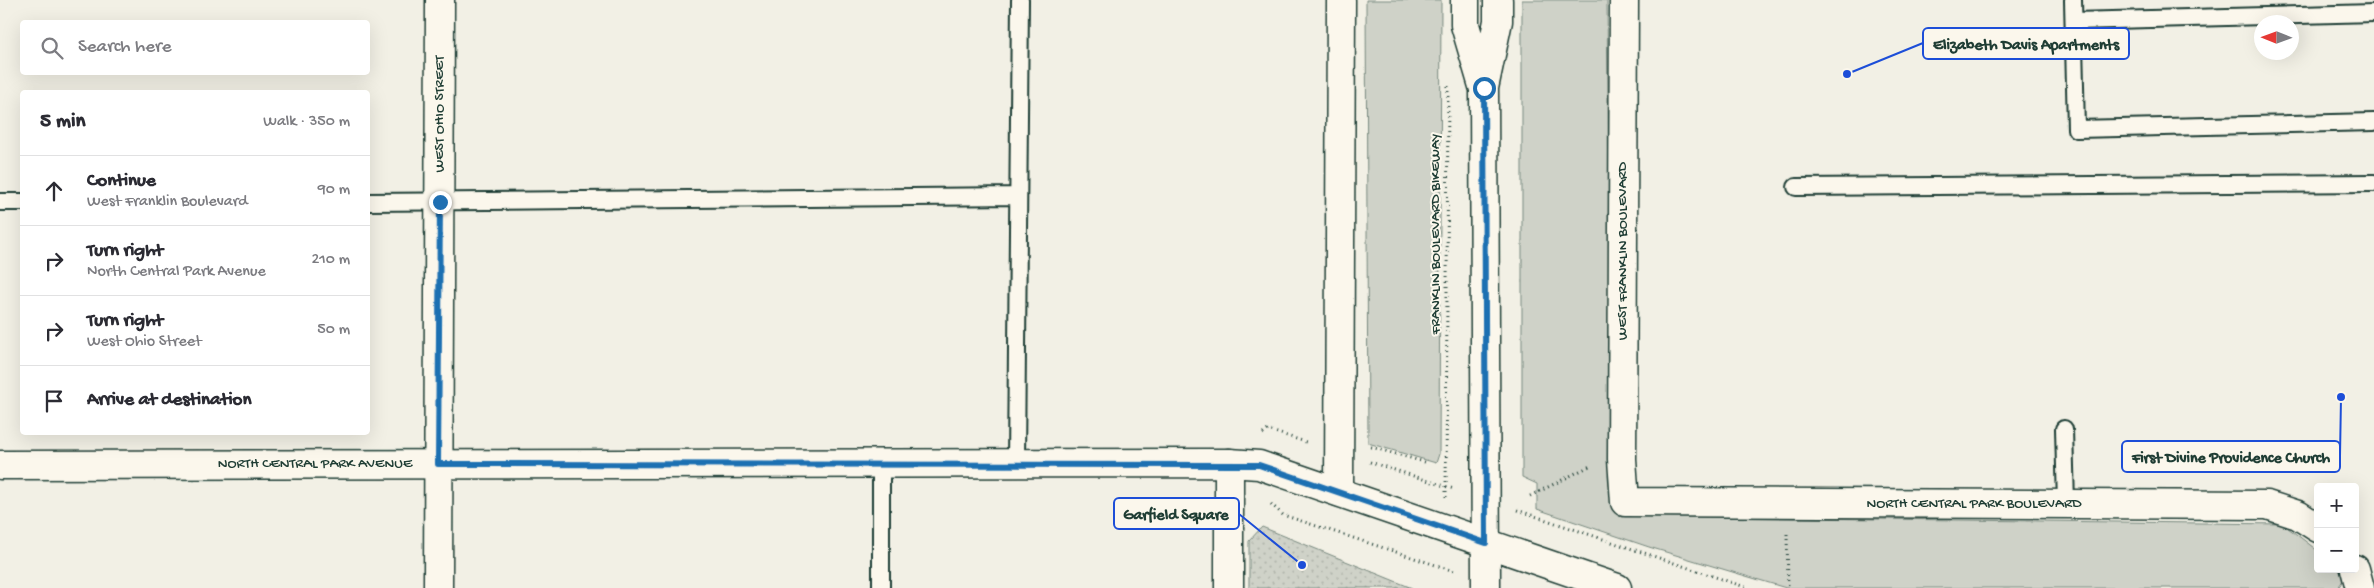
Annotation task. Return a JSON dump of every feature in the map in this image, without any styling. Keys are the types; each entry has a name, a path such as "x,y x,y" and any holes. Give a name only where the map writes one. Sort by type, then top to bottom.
{"street":[{"name":"WEST OHIO STREET","path":"438,588 440,0"},
{"path":"1339,492 1342,0"},
{"path":"1466,0 1465,25 1484,88"},
{"path":"1486,588 1484,88 1498,21 1498,0"},
{"name":"WEST FRANKLIN BOULEVARD","path":"1624,0 1622,459 1625,502"},
{"path":"1229,463 1229,588"},
{"name":"NORTH CENTRAL PARK AVENUE","path":"0,465 1229,463 1259,465 1486,543"},
{"name":"NORTH CENTRAL PARK BOULEVARD","path":"1625,502 2266,506 2298,515 2314,525"},
{"path":"1486,543 1617,588"},
{"path":"2356,573 2360,588"}],"lane":[{"path":"1016,464 1020,0"},
{"path":"2073,0 2076,129 2374,122"},
{"path":"2074,21 2374,13"},
{"path":"1796,187 2374,183"},
{"path":"370,202 1018,196"},
{"path":"0,202 20,202"},
{"path":"2064,429 2066,504"},
{"path":"881,464 881,588"}],"path":[{"name":"FRANKLIN BOULEVARD BIKEWAY","path":"1446,469 1448,80"},
{"path":"1268,430 1306,442"},
{"path":"1366,445 1428,463"},
{"path":"1363,460 1428,481"},
{"path":"1530,496 1593,465"},
{"path":"1283,515 1430,563"},
{"path":"1530,515 1748,588"},
{"path":"1787,529 1788,588"}],"shaded area":[{"path":"1366,0 1441,0 1439,454 1436,463 1368,443"},
{"path":"1522,0 1607,0 1612,505 1630,516 2283,524 2314,548 2314,573 2347,574 2338,588 1786,588 1649,547 1537,509 1537,484 1522,477"},
{"path":"1262,527 1412,588 1249,588 1249,541"}],"place":[{"name":"Elizabeth Davis Apartments","path":"1847,74"},
{"name":"First Divine Providence Church","path":"2341,397"},
{"name":"Garfield Square","path":"1302,565"}],"route":[{"path":"440,202 438,464 1229,463 1259,465 1486,543 1484,88"}]}
